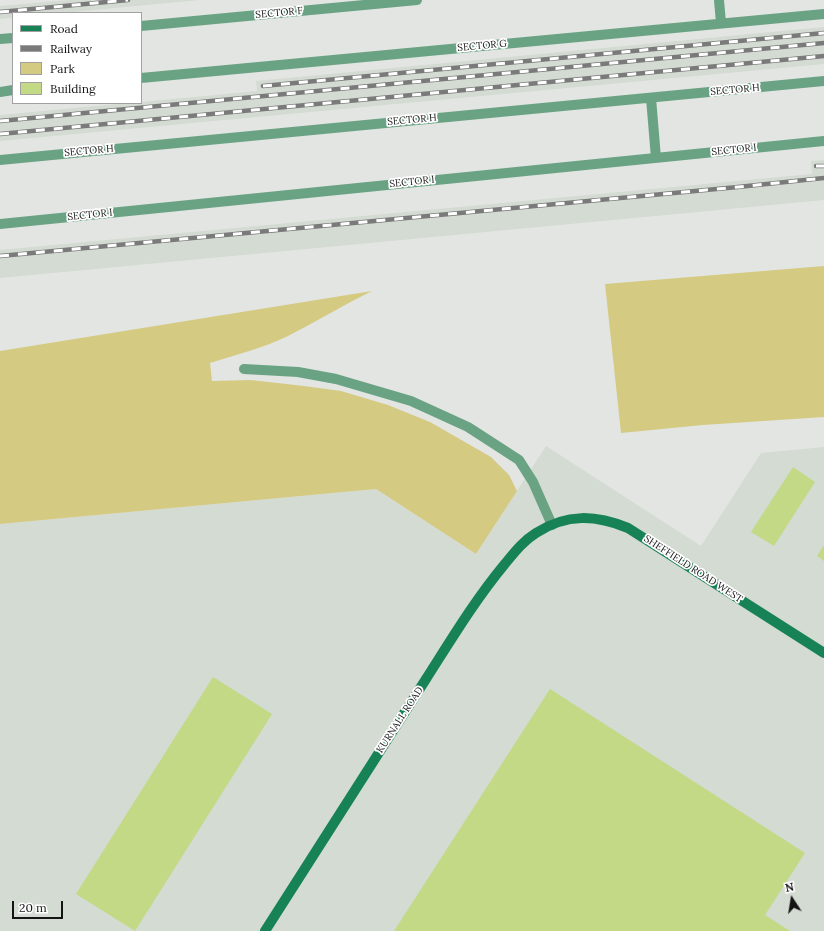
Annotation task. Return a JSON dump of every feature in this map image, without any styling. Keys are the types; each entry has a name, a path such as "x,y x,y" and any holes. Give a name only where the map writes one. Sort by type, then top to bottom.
{"street":[{"name":"SECTOR F","path":"142,26 417,0"},
{"path":"719,0 721,23"},
{"name":"SECTOR G","path":"142,78 824,14"},
{"path":"0,39 12,38"},
{"name":"SECTOR H","path":"0,160 824,81"},
{"path":"0,92 12,90"},
{"path":"651,98 656,158"},
{"name":"SECTOR I","path":"0,224 824,141"},
{"path":"244,369 298,372 336,379 411,402 468,427 519,460 532,482 552,525"},
{"name":"SHEFFIELD ROAD WEST","path":"552,525 574,519 595,518 612,521 628,528 824,653"},
{"name":"KURNALL ROAD","path":"265,931 479,597 522,544 537,533 552,525"}],"shaded area":[{"path":"69,0 200,0 73,12 12,12 12,18 0,19 0,6"},
{"path":"824,27 824,64 0,141 0,115 117,104 142,104 142,102 257,91 256,81"},
{"path":"824,160 824,200 0,278 0,250 812,174 811,161"},
{"path":"546,446 701,546 761,453 824,447 824,931 0,931 0,524 376,489 476,554"}],"green space":[{"path":"824,266 824,417 703,425 621,433 605,284"},
{"path":"372,291 279,340 210,363 212,381 251,380 341,391 388,405 430,422 491,457 509,475 517,491 476,554 376,489 0,524 0,351"}],"building":[{"path":"793,467 815,482 774,546 751,532"},
{"path":"824,545 824,561 817,556"},
{"path":"213,677 272,714 135,931 76,894"},
{"path":"550,689 805,853 765,915 790,931 394,931"}],"railway":[{"path":"0,12 128,0"},
{"path":"263,86 824,33"},
{"path":"0,121 824,43"},
{"path":"0,134 824,56"},
{"path":"816,166 824,166"},
{"path":"0,256 824,178"}]}
